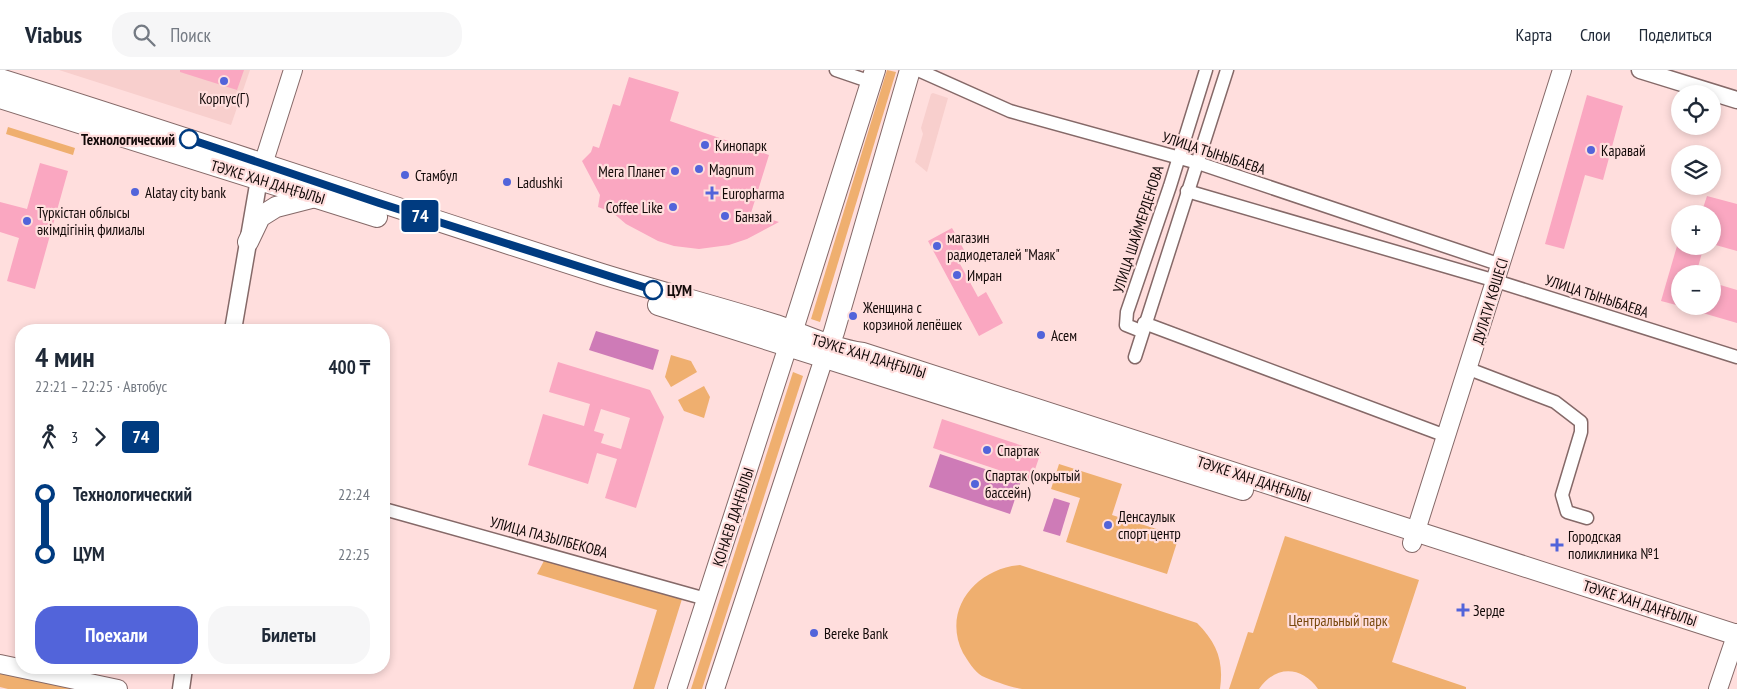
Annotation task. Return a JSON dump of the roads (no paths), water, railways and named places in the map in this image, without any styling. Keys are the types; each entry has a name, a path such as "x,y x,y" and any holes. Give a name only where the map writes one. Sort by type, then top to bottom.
{"main road":[{"path":"261,171 293,70"},
{"path":"715,689 841,308 910,70"},
{"name":"ДУЛАТИ КӨШЕСІ","path":"1414,537 1469,369 1562,70"},
{"name":"ҚОНАЕВ ДАҢҒЫЛЫ","path":"677,689 791,339 873,76"},
{"name":"ТӘУКЕ ХАН ДАҢҒЫЛЫ","path":"0,79 261,171 315,197 791,339"},
{"name":"ТӘУКЕ ХАН ДАҢҒЫЛЫ","path":"0,98 408,212 827,351 1736,640"},
{"path":"248,242 260,217 276,207 315,197"},
{"path":"841,308 844,336 850,346 863,353"},
{"name":"ТӘУКЕ ХАН ДАҢҒЫЛЫ","path":"827,351 863,353 1414,537"},
{"path":"1718,689 1736,640"},
{"path":"0,664 15,667"},
{"path":"47,674 118,689"}],"street":[{"path":"836,70 873,76"},
{"name":"УЛИЦА ТЫНЫБАЕВА","path":"918,70 1010,111 1198,163 1498,273 1737,357"},
{"name":"УЛИЦА ШАЙМЕРДЕНОВА","path":"1143,327 1126,325 1128,312 1206,70"},
{"path":"1134,357 1228,70"},
{"path":"1640,70 1737,100"},
{"path":"234,324 261,171"},
{"name":"УЛИЦА ТЫНЫБАЕВА","path":"1188,191 1498,273"},
{"path":"1143,327 1446,436"},
{"path":"1469,369 1555,402 1581,422 1581,432 1562,495 1567,512 1587,518"},
{"name":"УЛИЦА ПАЗЫЛБЕКОВА","path":"390,511 706,599"},
{"path":"181,689 183,674"}],"place":[{"name":"Корпус(Г)","path":"224,81"},
{"name":"Технологический","path":"189,139"},
{"name":"Кинопарк","path":"705,145"},
{"name":"Каравай","path":"1591,150"},
{"name":"Magnum","path":"699,169"},
{"name":"Мега Планет","path":"675,171"},
{"name":"Стамбул","path":"405,175"},
{"name":"Ladushki","path":"507,182"},
{"name":"Alatay city bank","path":"135,192"},
{"name":"Europharma","path":"712,193"},
{"name":"Coffee Like","path":"673,207"},
{"name":"Банзай","path":"725,216"},
{"name":"Түркістан облысы әкімдігінің филиалы","path":"27,221"},
{"name":"магазин радиодеталей \"Маяк\"","path":"937,246"},
{"name":"Имран","path":"957,275"},
{"name":"ЦУМ","path":"653,290"},
{"name":"Женщина с корзиной лепёшек","path":"853,316"},
{"name":"Асем","path":"1041,335"},
{"name":"Спартак","path":"987,450"},
{"name":"Спартак (окрытый бассейн)","path":"975,484"},
{"name":"Денсаулык спорт центр","path":"1108,525"},
{"name":"Городская поликлиника №1","path":"1557,545"},
{"name":"Зерде","path":"1463,610"},
{"name":"Bereke Bank","path":"814,633"}],"park label":[{"name":"Центральный парк","path":"1338,620"}]}
